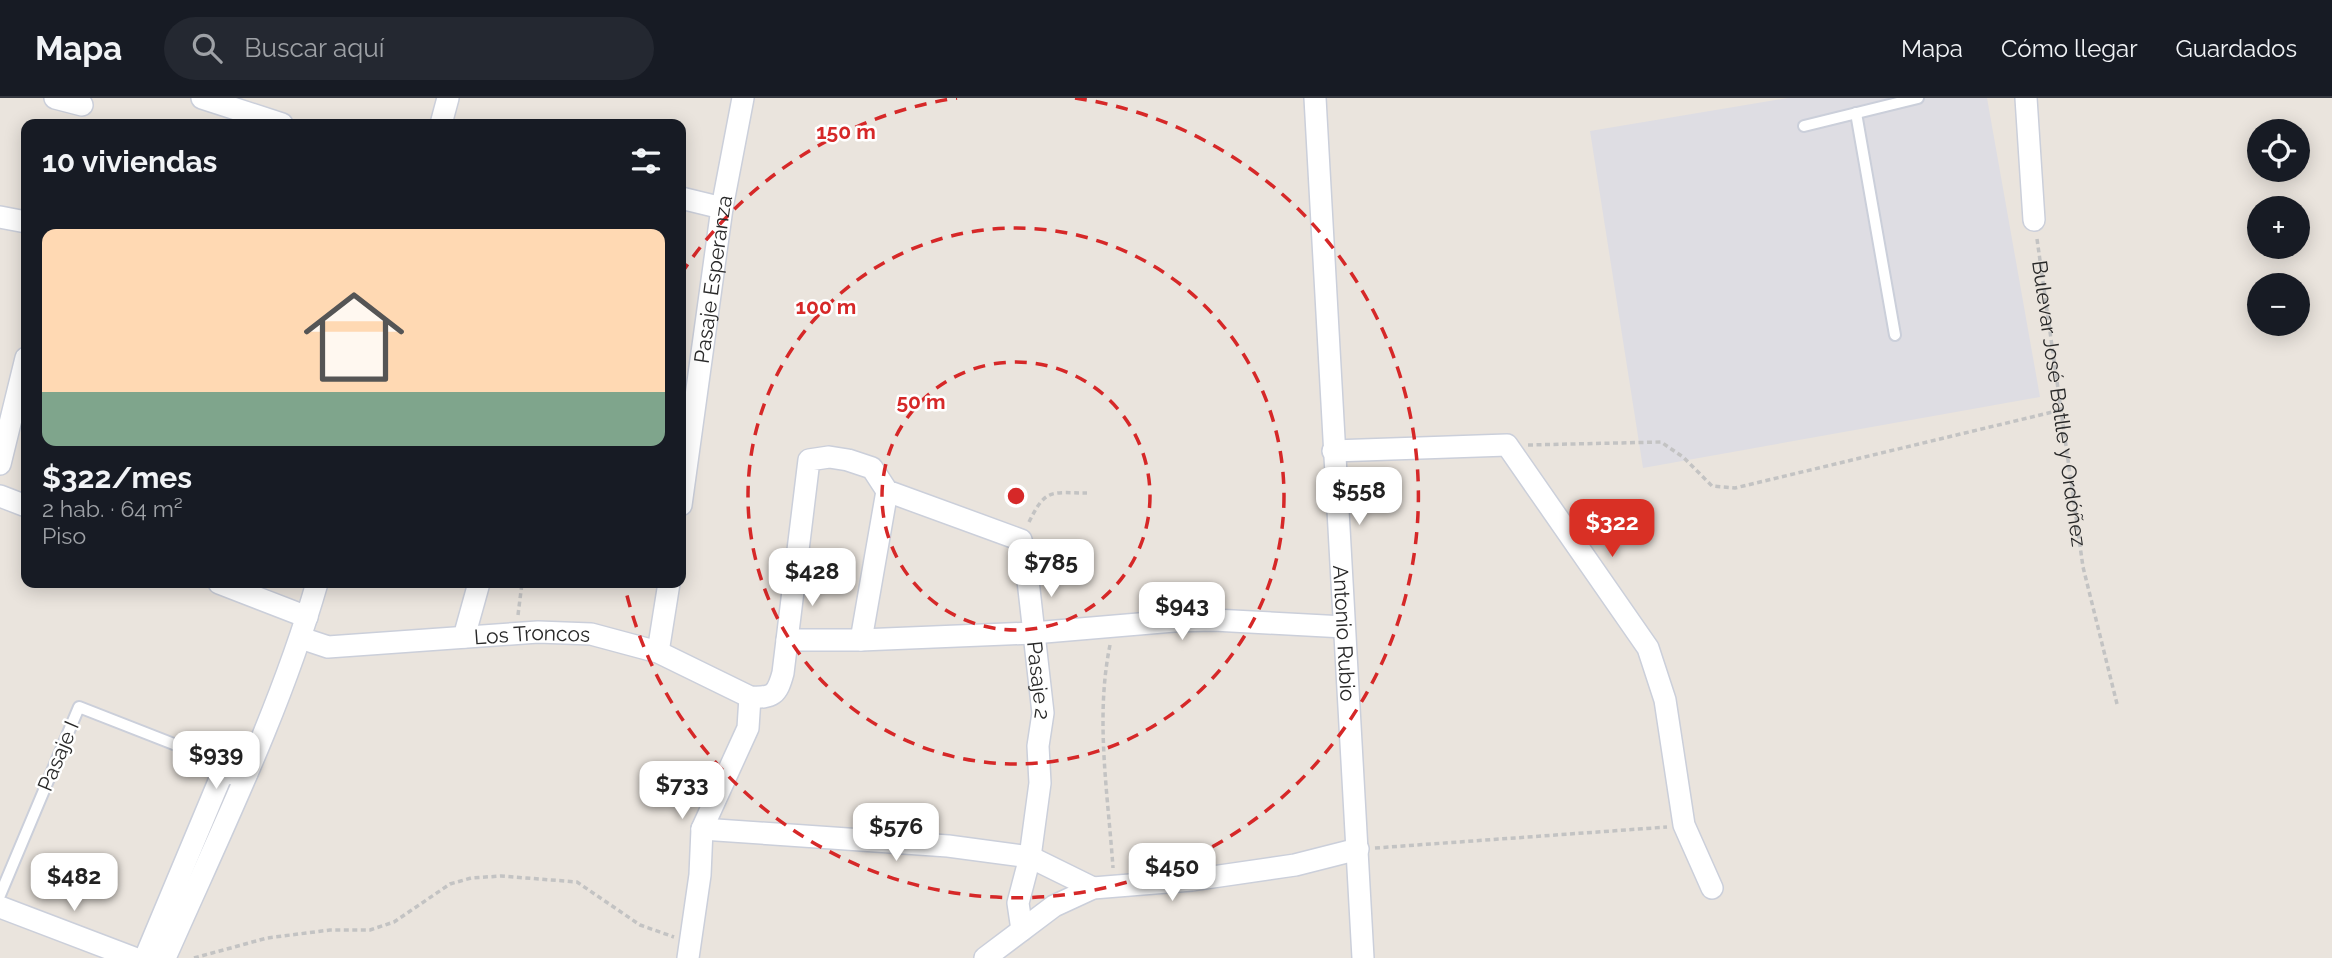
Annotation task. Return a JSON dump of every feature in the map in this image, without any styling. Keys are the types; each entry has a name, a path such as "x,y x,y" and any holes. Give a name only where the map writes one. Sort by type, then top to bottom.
{"street":[{"path":"55,98 81,109"},
{"path":"202,98 267,119"},
{"path":"443,119 448,98"},
{"name":"Pasaje Esperanza","path":"687,428 722,208 743,98"},
{"name":"Antonio Rubio","path":"1315,98 1363,958"},
{"path":"2026,98 2034,220"},
{"path":"686,199 722,208"},
{"path":"0,217 21,221"},
{"path":"0,464 21,378"},
{"path":"1333,451 1507,445 1648,648 1665,700 1684,825 1712,888"},
{"path":"689,950 702,829 748,728 750,696 767,697 779,686 788,640 809,460 829,457 872,468 887,491 1021,540"},
{"path":"861,640 887,491"},
{"path":"0,496 21,504"},
{"name":"Pasaje 2","path":"1021,540 1026,554 1043,713 1038,746 1040,783 1030,857 1018,903 1022,930"},
{"name":"Los Troncos","path":"228,588 304,628 328,647 516,633 591,634 658,652 750,696"},
{"path":"165,958 247,773 304,628 316,588"},
{"path":"464,637 478,588"},
{"path":"658,652 667,588"},
{"path":"788,640 1033,633 1214,620 1344,627"},
{"path":"145,958 222,774 247,773"},
{"path":"702,829 948,846 1030,857 1104,888"},
{"path":"985,958 1054,906 1104,888 1192,880 1295,865 1357,849"},
{"path":"0,907 134,958"}],"lane":[{"path":"1804,126 1918,98"},
{"path":"1856,113 1895,335"},
{"name":"Pasaje I","path":"0,895 79,707 247,773"}],"path":[{"name":"Bulevar José Batlle y Ordóñez","path":"2034,220 2083,567 2117,704"},
{"path":"1507,445 1661,442 1683,457 1712,486 1735,488 2061,410"},
{"path":"1021,540 1038,502 1049,493 1087,493"},
{"path":"516,633 522,588"},
{"path":"1104,888 1104,673 1113,626"},
{"path":"1357,849 1684,825"},
{"path":"194,958 267,938 330,930 370,930 394,922 450,884 471,878 501,876 577,883 640,925 689,950"}],"shaded area":[{"path":"1788,98 1987,98 2040,397 1643,468 1590,131"}]}
